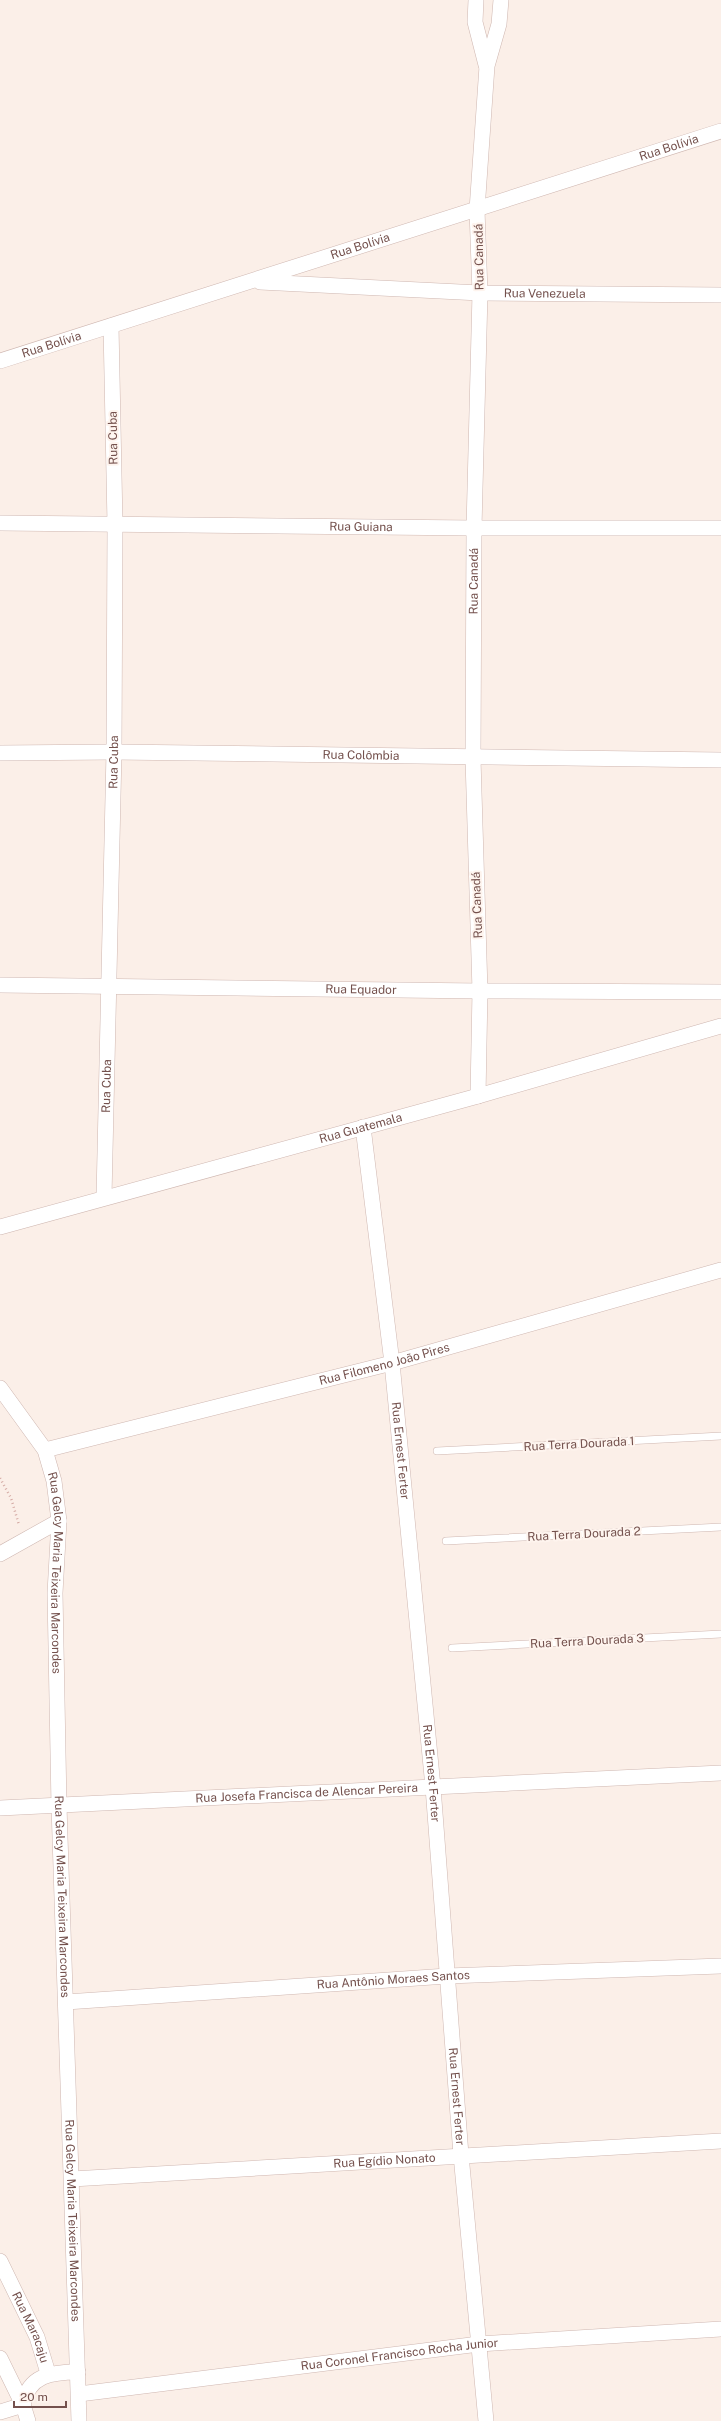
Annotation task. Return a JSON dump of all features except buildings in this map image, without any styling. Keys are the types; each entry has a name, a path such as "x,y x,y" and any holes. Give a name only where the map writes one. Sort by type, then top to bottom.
{"street":[{"path":"476,0 475,22 486,66"},
{"path":"486,66 499,24 501,0"},
{"name":"Rua Canadá","path":"478,1096 480,991 473,759 474,528 480,293 477,210 486,66"},
{"name":"Rua Bolívia","path":"0,361 721,131"},
{"name":"Rua Venezuela","path":"249,281 480,293 721,295"},
{"name":"Rua Cuba","path":"104,1197 114,752 115,524 111,326"},
{"name":"Rua Guiana","path":"0,523 474,528 721,528"},
{"name":"Rua Colômbia","path":"0,753 114,752 473,759 721,760"},
{"name":"Rua Equador","path":"0,985 108,985 480,991 721,992"},
{"name":"Rua Guatemala","path":"0,1227 104,1197 478,1096 721,1026"},
{"name":"Rua Ernest Ferter","path":"363,1128 392,1363 433,1786 461,2155 486,2421"},
{"name":"Rua Filomeno João Pires","path":"44,1450 392,1363 721,1270"},
{"name":"Rua Gelcy Maria Teixeira Marcondes","path":"0,1388 44,1450 54,1481 59,1521 55,1593 59,1806 79,2421"},
{"path":"0,1554 59,1521"},
{"name":"Rua Josefa Francisca de Alencar Pereira","path":"0,1808 721,1773"},
{"name":"Rua Antônio Moraes Santos","path":"66,2002 447,1976 721,1966"},
{"name":"Rua Egídio Nonato","path":"72,2179 461,2155 721,2141"},
{"name":"Rua Maracaju","path":"0,2261 37,2337 48,2373"},
{"name":"Rua Coronel Francisco Rocha Junior","path":"79,2394 478,2344 721,2329"},
{"path":"0,2358 23,2405 28,2421"},
{"path":"23,2405 25,2395 32,2385 48,2373 78,2372"},
{"path":"0,2412 23,2405"}],"lane":[{"name":"Rua Terra Dourada 1","path":"437,1451 721,1436"},
{"name":"Rua Terra Dourada 2","path":"446,1541 721,1527"},
{"name":"Rua Terra Dourada 3","path":"452,1648 721,1634"}],"path":[{"path":"0,1478 11,1498 24,1541"}]}
